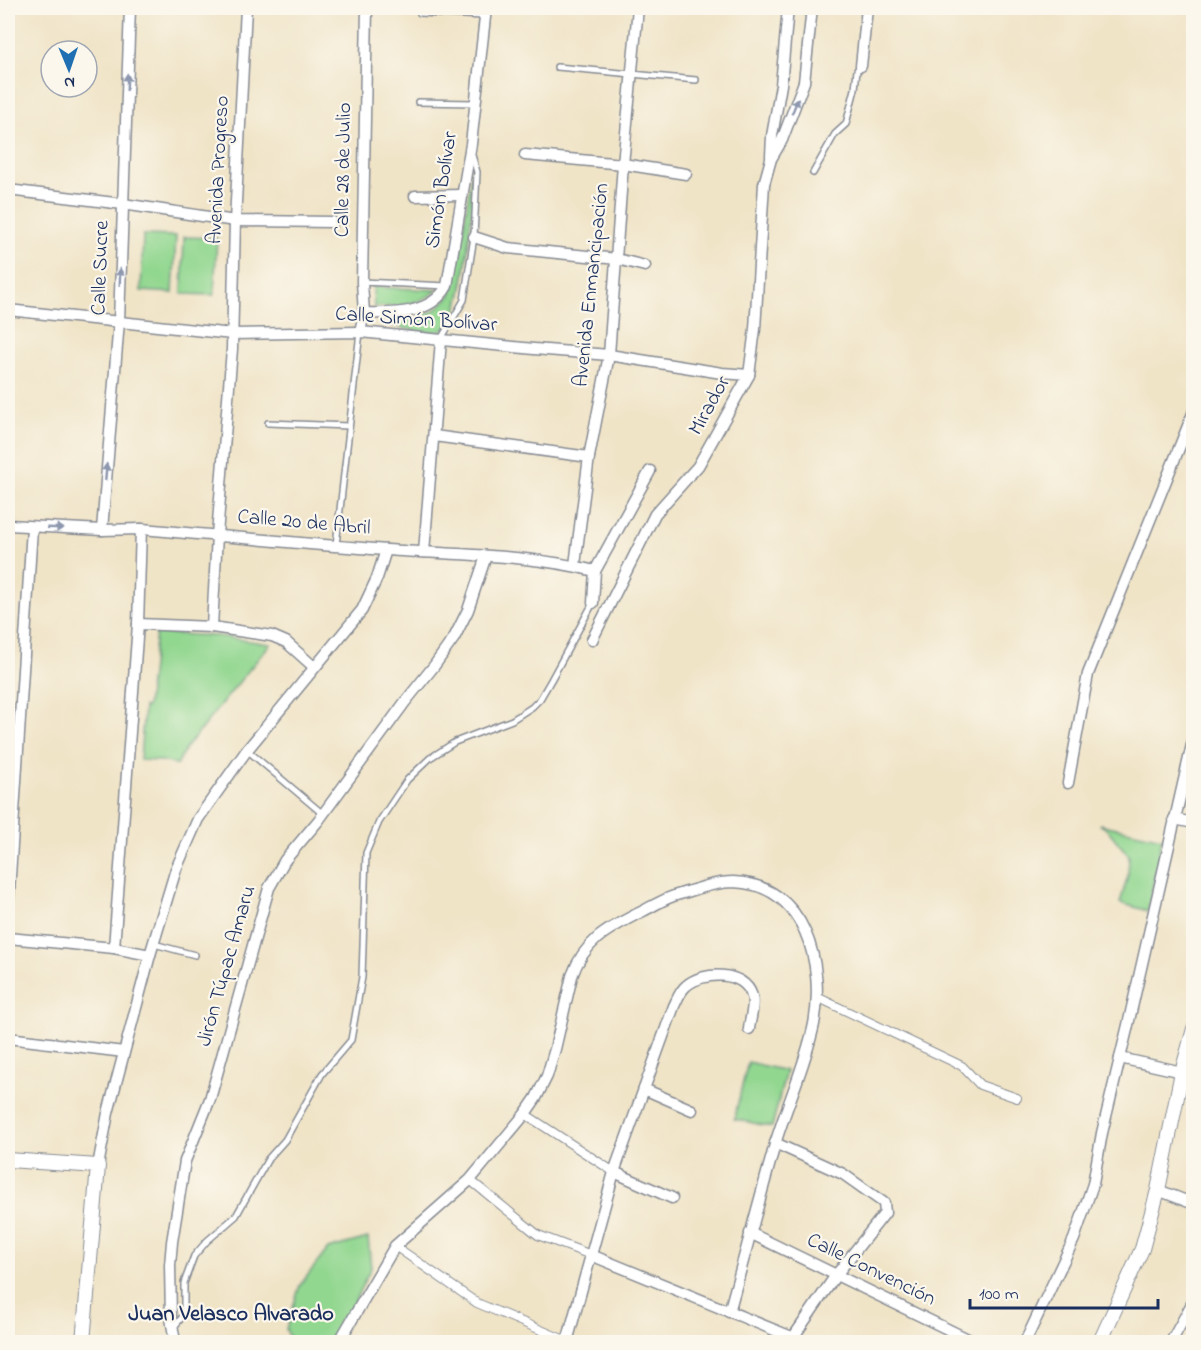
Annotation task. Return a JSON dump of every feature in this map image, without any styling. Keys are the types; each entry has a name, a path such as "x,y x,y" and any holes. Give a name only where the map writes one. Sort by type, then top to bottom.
{"street":[{"name":"Calle Sucre","path":"102,530 119,321 130,8"},
{"name":"Avenida Progreso","path":"212,627 232,334 246,8"},
{"name":"Calle 28 de Julio","path":"360,332 364,313 362,282 367,8"},
{"name":"Avenida Enmancipación","path":"575,566 589,457 609,355 623,164 638,8"},
{"name":"Mirador","path":"771,159 771,136 781,85 788,8"},
{"name":"Mirador","path":"592,640 655,514 698,466 749,375 755,328 764,184 771,159 782,140 804,82 812,8"},
{"path":"861,66 867,8"},
{"name":"Simón Bolívar","path":"447,286 470,148 486,12"},
{"path":"525,155 623,164 686,174"},
{"path":"8,190 236,221 333,222"},
{"path":"415,196 461,195"},
{"path":"474,237 508,248 617,259 645,266"},
{"path":"364,313 391,314 410,311 434,300 447,286"},
{"name":"Calle Simón Bolívar","path":"8,309 232,334 360,332 609,355 722,373 749,375"},
{"path":"424,552 441,340"},
{"path":"1068,783 1088,674 1194,411"},
{"path":"434,436 589,457"},
{"path":"593,603 595,571 650,471"},
{"name":"Calle 20 de Abril","path":"8,525 102,530 141,528 386,550 486,556 575,566 595,571"},
{"path":"8,908 13,728 32,528"},
{"path":"114,948 138,624 141,528"},
{"path":"83,1342 98,1166 108,1113 176,868 198,819 247,750 362,610 373,588 386,550"},
{"name":"Jirón Túpac Amaru","path":"175,1342 172,1329 170,1265 185,1161 210,1099 269,888 285,860 323,814 454,638 468,610 486,556"},
{"path":"138,624 212,627 279,638 314,668"},
{"path":"1025,1342 1081,1223 1093,1184 1102,1133 1194,736"},
{"path":"1174,819 1194,823"},
{"path":"339,1342 395,1246 470,1180 525,1114 546,1076 572,976 582,954 606,930 674,896 708,886 735,882 762,888 783,900 794,911 804,928 815,968 817,997 809,1044 776,1143 729,1312"},
{"path":"8,939 152,950"},
{"path":"395,1246 477,1303 568,1342 614,1172 674,1006 683,989 704,976 716,975 738,980 751,993 753,1000 749,1029"},
{"path":"817,997 962,1066 980,1085 1017,1098"},
{"path":"1100,1342 1137,1264 1158,1190 1182,1072 1192,1047 1194,1029"},
{"path":"8,1038 124,1052"},
{"path":"1120,1058 1182,1072"},
{"path":"644,1089 692,1110"},
{"path":"525,1114 614,1172 672,1198"},
{"path":"470,1180 538,1235 729,1312 792,1340 836,1275 885,1213 884,1203 843,1174 776,1143"},
{"path":"8,1160 98,1166"},
{"path":"1158,1190 1194,1204"},
{"name":"Calle Convención","path":"750,1233 974,1342"},
{"path":"1171,1342 1194,1300"}],"lane":[{"path":"420,13 486,12"},
{"path":"813,173 835,134 846,124 855,89 857,70 861,66"},
{"path":"557,67 696,80"},
{"path":"418,102 474,103"},
{"path":"441,340 464,300 474,237 477,172 470,148"},
{"path":"362,282 447,286"},
{"path":"336,545 360,332"},
{"path":"268,423 349,426"},
{"path":"172,1329 184,1315 184,1283 194,1256 207,1241 236,1216 268,1159 285,1140 322,1074 351,1040 362,977 366,853 379,822 407,780 430,758 455,742 512,720 532,707 551,680 593,603"},
{"path":"247,750 323,814"},
{"path":"152,950 195,955"}],"green space":[{"path":"471,176 473,192 469,243 462,286 453,320 446,328 434,332 391,325 393,321 419,318 435,310 451,295"},
{"path":"143,235 176,236 173,293 141,291"},
{"path":"184,237 217,238 214,295 182,294"},
{"path":"373,287 438,290 423,299 408,304 374,307"},
{"path":"156,633 218,636 270,644 185,749 177,765 163,761 140,760 144,707 147,707"},
{"path":"1099,824 1162,838 1148,911 1120,903 1128,875 1129,856 1107,829"},
{"path":"748,1062 786,1071 772,1127 734,1119"},
{"path":"368,1238 371,1268 334,1342 291,1342 286,1329 300,1285 328,1249"}],"district":[{"name":"Juan Velasco Alvarado","path":"231,1315"}]}
